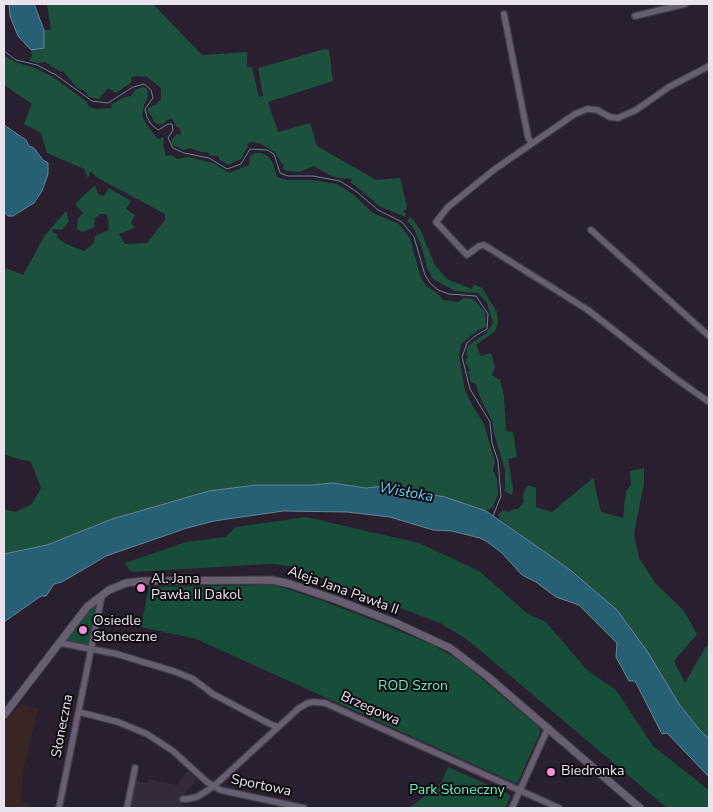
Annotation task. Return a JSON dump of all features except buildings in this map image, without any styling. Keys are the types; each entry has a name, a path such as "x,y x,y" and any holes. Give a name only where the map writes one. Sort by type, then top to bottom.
{"street":[{"path":"635,16 685,4"},
{"path":"504,14 528,137 531,143"},
{"path":"709,66 669,87 636,110 618,118 610,117 597,110 587,109 575,114 495,169 448,207 436,222 467,255 479,246 484,245 588,310 709,402"},
{"path":"590,230 709,336"},
{"name":"Aleja Jana Pawła II","path":"4,715 87,607 109,590 126,583 143,581 272,580 290,584 387,620 450,648 467,659 640,808"},
{"name":"Słoneczna","path":"59,808 102,594"},
{"path":"60,643 117,654 193,679 213,694 278,727"},
{"name":"Brzegowa","path":"278,727 308,703 325,703 559,808"},
{"name":"Sportowa","path":"79,712 118,722 147,734 173,751 213,787 220,790 304,808"},
{"name":"Sportowa","path":"182,799 187,800 197,797 213,787 278,727"},
{"path":"512,808 548,728"},
{"path":"127,808 135,768"}],"shaded area":[{"path":"21,705 38,709 24,768 21,801 29,803 28,808 4,808 4,721"},
{"path":"188,771 197,780 183,796 181,804 192,808 131,808 136,781 147,783 148,779 177,785"}],"green space":[{"path":"47,4 153,4 202,55 247,52 247,67 252,67 259,97 263,96 258,68 325,49 329,50 333,81 268,102 278,132 310,123 317,146 376,180 400,178 407,206 406,210 403,210 406,214 405,217 379,206 350,182 352,180 350,178 345,179 331,176 314,166 300,172 283,169 284,165 280,162 276,153 259,143 251,142 247,144 248,146 241,159 228,165 220,160 218,156 210,156 208,152 201,152 190,148 184,150 173,145 171,140 177,134 181,135 180,128 177,127 172,119 159,125 153,121 148,108 155,105 161,99 161,88 147,77 131,77 132,82 116,93 108,88 99,99 89,97 85,91 77,88 63,71 61,72 45,62 29,61 32,56 31,50 44,47 44,30 51,30"},
{"path":"4,55 15,62 35,68 53,77 87,102 88,106 95,109 111,108 112,104 131,96 135,90 143,87 147,89 148,96 142,115 146,124 158,139 164,137 163,145 166,156 171,155 177,159 189,157 213,163 229,173 249,165 250,156 255,153 262,153 268,156 273,163 277,177 287,180 313,180 337,184 354,195 373,213 399,224 410,238 420,275 426,286 437,293 443,300 458,302 463,298 473,299 485,312 486,327 478,330 461,344 459,355 465,390 484,424 495,462 493,470 497,479 498,494 493,507 486,511 445,497 385,486 366,488 332,483 256,485 172,501 112,519 47,545 4,554 4,509 16,512 32,504 41,488 31,462 4,454 4,273 6,268 23,275 45,235 66,211 69,221 62,230 53,229 52,232 57,234 57,237 66,244 84,251 94,243 95,236 109,230 106,214 100,214 95,218 94,227 83,232 77,229 78,218 83,213 75,204 95,185 98,194 104,196 109,188 131,201 126,209 135,215 131,222 134,228 119,234 125,244 147,243 165,220 165,214 96,177 91,171 88,178 84,169 47,153 41,133 24,124 32,104 4,85"},
{"path":"411,217 420,229 435,265 447,279 472,289 474,284 482,288 497,312 498,324 494,332 476,345 481,356 491,353 495,367 492,375 500,380 504,396 506,431 513,432 517,457 508,459 513,489 512,495 505,491 505,470 492,421 476,384 471,382 468,372 470,370 465,362 468,356 466,354 468,346 486,333 493,323 487,303 478,293 455,291 433,279 427,268 415,231 407,220"},
{"path":"644,468 644,483 634,534 639,558 656,584 684,611 697,634 674,661 685,683 706,646 709,645 709,739 679,704 647,651 617,610 569,569 500,520 498,515 503,510 509,512 513,509 518,509 524,502 523,494 528,485 536,488 536,507 552,512 593,478 601,512 623,518 626,491 631,485 630,471"},
{"path":"306,517 419,543 479,571 528,614 546,622 587,670 616,690 653,746 709,790 709,808 667,808 469,641 440,623 290,566 271,564 131,572 125,563 186,542 225,537 236,527"},
{"name":"ROD Szron","path":"271,585 323,601 383,624 435,646 462,662 539,727 540,733 517,784 196,639 141,627 149,587"},
{"path":"94,605 96,606 89,643 87,645 67,641 66,639"},
{"name":"Park Słoneczny","path":"448,767 511,795 505,808 409,808 441,783"}],"water":[{"path":"9,4 34,4 44,30 44,48 31,50 18,36 10,16"},
{"path":"4,125 26,140 29,146 34,148 43,160 48,163 48,174 42,191 34,203 13,216 8,216 4,212"},
{"name":"Wisłoka","path":"332,483 366,488 385,486 445,497 486,511 569,569 617,610 647,651 679,704 709,739 709,777 667,733 662,734 635,681 629,681 616,657 617,643 579,605 556,597 536,582 522,575 502,553 480,538 452,531 433,530 390,517 347,512 283,511 214,521 187,528 106,556 62,582 54,584 46,596 41,596 4,622 4,554 47,545 112,519 209,491 256,485"}],"waterway":[{"path":"4,51 16,60 37,65 56,75 92,101 108,103 133,87 144,84 151,90 153,98 145,109 147,117 158,130 168,124 172,124 173,130 168,138 173,148 184,153 209,158 227,169 241,164 250,149 267,150 274,154 280,173 288,176 313,176 340,181 357,192 378,210 402,222 414,237 425,275 430,283 438,290 449,294 476,296 488,314 487,329 467,343 462,357 470,389 490,422 492,443 498,461 501,496 493,516"}],"place":[{"name":"Al. Jana Pawła II Dakol","path":"141,588"},
{"name":"Osiedle Słoneczne","path":"83,630"},
{"name":"Biedronka","path":"551,772"}]}
